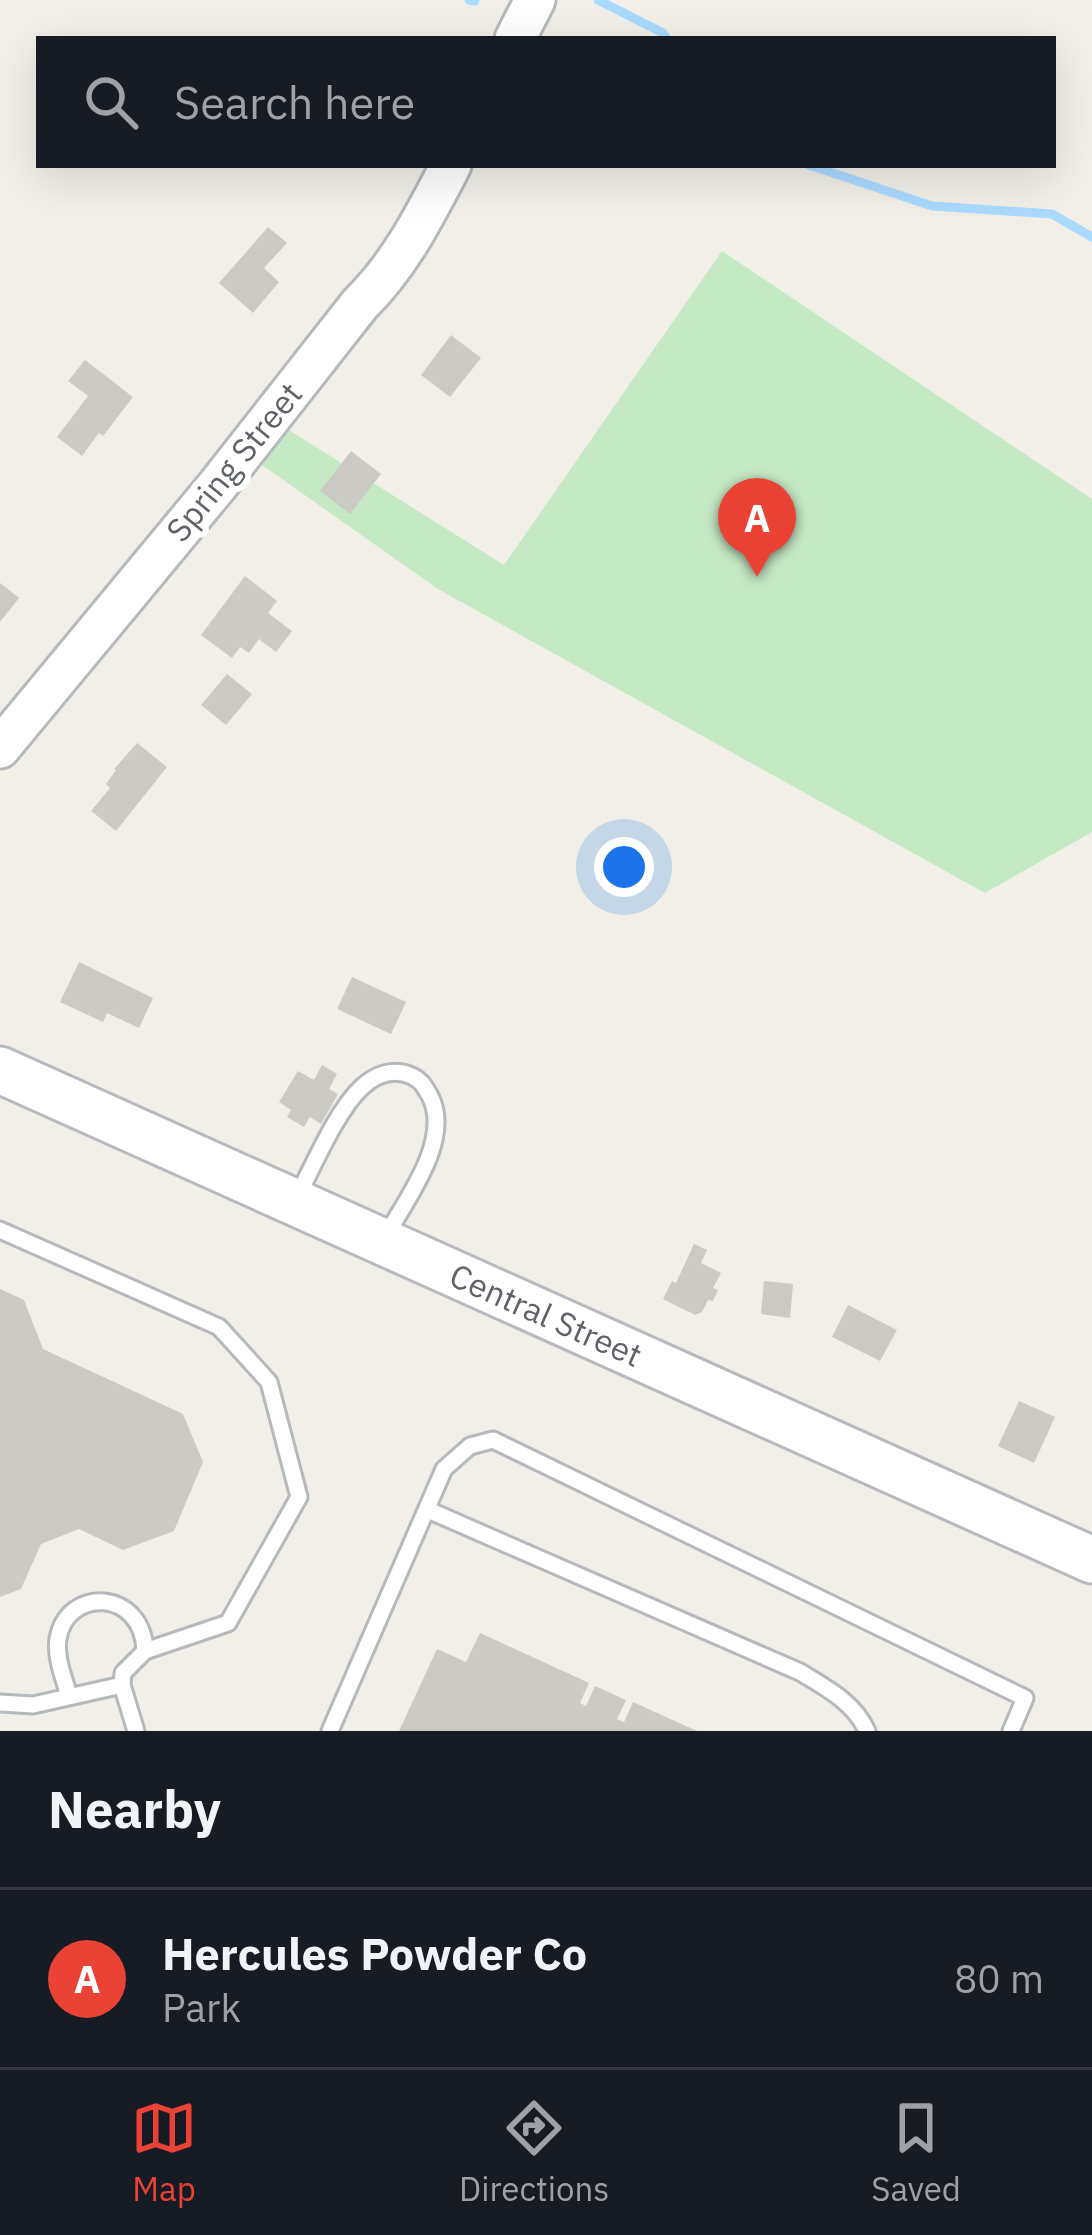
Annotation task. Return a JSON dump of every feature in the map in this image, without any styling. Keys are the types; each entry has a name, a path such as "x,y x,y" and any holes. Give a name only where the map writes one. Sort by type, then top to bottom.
{"main road":[{"name":"Central Street","path":"0,1070 1092,1560"}],"street":[{"path":"517,36 535,0"},
{"name":"Spring Street","path":"0,748 360,304 385,280 449,168"}],"lane":[{"path":"293,1203 348,1102 364,1084 400,1070 422,1081 435,1107 437,1134 428,1160 382,1242"},
{"path":"0,1230 219,1327 268,1382 299,1497 228,1623 145,1651 123,1673 122,1685 136,1731"},
{"path":"330,1731 444,1469 470,1446 493,1440 1025,1699 1011,1731"},
{"path":"428,1510 800,1672 844,1700 867,1731"},
{"path":"69,1696 57,1647 59,1633 76,1610 89,1603 118,1604 139,1623 145,1651"},
{"path":"0,1702 33,1705 122,1685"}],"green space":[{"path":"722,251 1092,499 1092,832 985,893 438,589 255,460 284,427 504,565"}],"building":[{"path":"268,227 287,243 264,268 279,282 253,313 219,283"},
{"path":"451,335 481,358 450,397 421,375"},
{"path":"85,360 133,397 82,456 57,437 88,396 68,381"},
{"path":"351,451 381,474 350,514 320,491"},
{"path":"245,576 277,601 268,613 292,631 276,652 259,639 249,653 240,647 232,658 201,635"},
{"path":"0,583 19,598 0,622"},
{"path":"227,674 252,694 226,725 201,705"},
{"path":"137,743 167,767 116,831 91,811 110,788 106,784 114,769"},
{"path":"79,962 153,998 139,1028 107,1013 103,1022 60,1002"},
{"path":"352,977 406,1002 391,1034 337,1009"},
{"path":"322,1065 337,1074 329,1089 338,1094 321,1124 310,1117 304,1127 287,1117 291,1110 279,1102 298,1071 314,1080"},
{"path":"694,1244 707,1250 701,1263 721,1273 713,1301 708,1300 695,1315 663,1299"},
{"path":"764,1281 793,1284 790,1318 761,1314"},
{"path":"0,1289 24,1300 43,1349 183,1414 203,1462 174,1531 123,1550 79,1529 41,1544 21,1589 0,1597"},
{"path":"848,1305 897,1330 880,1361 832,1337"},
{"path":"1019,1401 1055,1417 1034,1463 998,1446"},
{"path":"480,1633 589,1683 580,1703 586,1706 595,1686 626,1700 617,1719 624,1722 633,1702 697,1731 399,1731 437,1649 466,1662"}],"waterway":[{"path":"469,0 475,1"},
{"path":"598,0 665,36"},
{"path":"818,168 932,206 1052,214 1092,237"}],"place":[{"name":"Hercules Powder Co","path":"757,577"}]}
